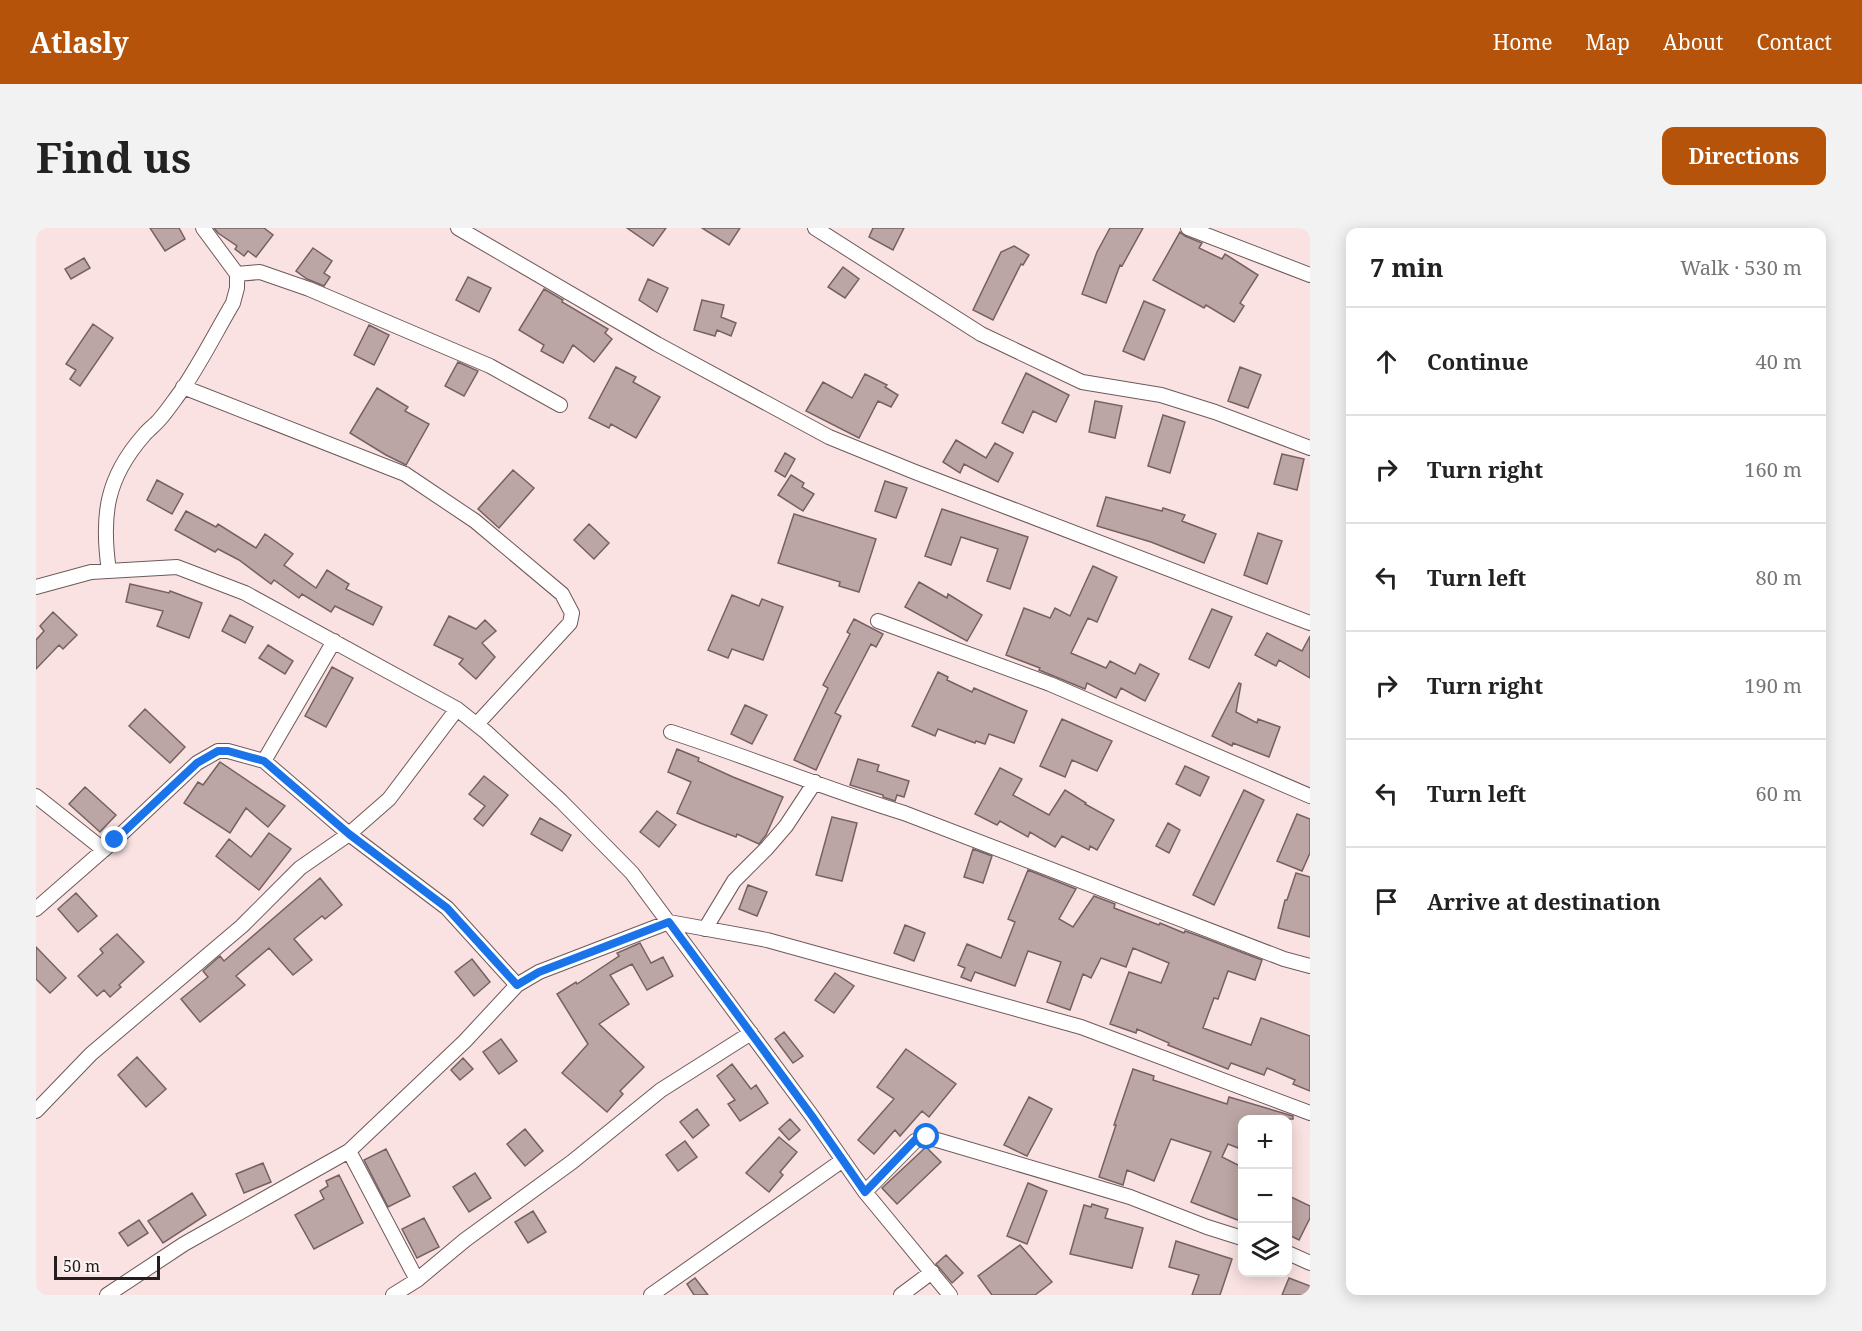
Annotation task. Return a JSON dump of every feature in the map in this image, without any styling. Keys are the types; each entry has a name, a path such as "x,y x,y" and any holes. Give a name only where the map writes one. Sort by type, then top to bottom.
{"street":[{"path":"109,571 104,541 110,491 123,464 144,435 161,419 183,387 233,303 237,288 237,274 203,228"},
{"path":"458,228 657,344 829,437 1310,623"},
{"path":"815,228 981,334 1082,382 1161,395 1215,412 1310,448"},
{"path":"1188,228 1310,275"},
{"path":"237,274 260,272 309,288 490,366 560,405"},
{"path":"183,387 405,474 475,521 562,594 572,613 570,622 477,724"},
{"path":"36,587 91,572 177,567 246,593 457,709 477,724 561,801 632,873 865,1192 951,1295"},
{"path":"878,621 1050,684 1310,796"},
{"path":"264,761 334,641"},
{"path":"36,1112 91,1054 242,926 300,868 349,834 389,799 457,709"},
{"path":"670,732 815,782 854,798 904,813 1284,959 1310,966"},
{"path":"36,909 104,850 197,763 218,751 228,751 264,761 349,834 447,908 517,985"},
{"path":"705,928 734,881 779,833 815,782"},
{"path":"36,796 104,850"},
{"path":"107,1295 183,1244 349,1151 465,1041 517,985 539,972 669,922 767,940 1081,1027 1310,1113"},
{"path":"393,1295 417,1280 465,1240 572,1161 661,1090 751,1033"},
{"path":"865,1192 915,1140 927,1137 1130,1197 1238,1237"},
{"path":"349,1151 417,1280"},
{"path":"651,1295 843,1160"},
{"path":"1292,1255 1310,1263"},
{"path":"901,1295 932,1272"}],"building":[{"path":"150,228 179,228 185,239 165,251"},
{"path":"214,228 264,228 273,235 256,257 248,251 244,256 235,249 237,246"},
{"path":"627,228 666,228 653,246"},
{"path":"702,228 740,228 729,245"},
{"path":"873,228 904,228 893,250 869,237"},
{"path":"1110,228 1143,228 1122,266 1120,265 1106,303 1082,294 1097,252"},
{"path":"1180,232 1202,243 1199,248 1222,259 1225,254 1258,275 1240,303 1244,306 1234,322 1206,305 1204,308 1153,280"},
{"path":"1014,246 1029,255 1023,265 1021,264 993,320 973,310 1001,252"},
{"path":"313,248 332,261 324,273 330,277 324,286 307,279 296,271"},
{"path":"84,258 90,268 71,279 65,269"},
{"path":"843,267 859,279 845,298 828,287"},
{"path":"468,277 491,288 479,312 456,300"},
{"path":"648,279 668,288 657,312 639,300"},
{"path":"544,289 608,329 605,333 612,339 594,362 573,345 563,363 541,351 544,345 519,330"},
{"path":"702,300 724,305 721,317 736,323 731,336 717,330 715,336 694,330"},
{"path":"1144,301 1165,310 1144,360 1123,351"},
{"path":"93,324 113,338 80,386 70,379 76,370 66,364"},
{"path":"369,325 389,335 374,365 354,355"},
{"path":"458,362 478,371 464,396 445,386"},
{"path":"616,367 636,377 633,382 660,397 636,438 611,424 609,428 589,418"},
{"path":"1240,367 1261,375 1248,408 1228,401"},
{"path":"1026,373 1069,395 1056,422 1033,411 1023,433 1002,423"},
{"path":"865,374 887,385 885,387 898,395 891,407 878,401 859,438 806,411 823,382 852,398"},
{"path":"377,388 408,407 405,411 429,424 406,465 350,433"},
{"path":"1095,401 1122,406 1115,438 1089,432"},
{"path":"1163,415 1185,422 1170,473 1148,466"},
{"path":"956,440 986,458 995,443 1013,453 998,482 964,464 960,473 943,462"},
{"path":"785,453 795,459 785,477 775,471"},
{"path":"1282,454 1304,459 1297,490 1274,484"},
{"path":"513,470 534,488 499,528 478,509"},
{"path":"791,475 804,483 802,487 814,494 803,511 778,495"},
{"path":"157,480 183,494 172,514 147,500"},
{"path":"885,481 907,488 896,518 875,511"},
{"path":"1106,497 1162,511 1163,508 1185,515 1182,521 1216,534 1204,563 1151,542 1097,526"},
{"path":"942,509 1028,537 1010,589 987,581 998,549 961,537 951,565 925,556"},
{"path":"186,511 216,527 218,524 256,548 265,534 293,554 284,565 316,588 327,570 349,584 346,589 382,607 373,625 335,606 331,612 302,594 299,598 274,580 271,584 239,560 218,549 215,552 175,530"},
{"path":"794,514 876,539 859,592 839,586 840,582 778,563"},
{"path":"589,524 609,543 594,559 574,540"},
{"path":"1258,533 1282,541 1267,584 1244,575"},
{"path":"1093,566 1117,577 1097,622 1088,618 1071,653 1106,668 1110,661 1135,674 1140,664 1159,674 1145,701 1121,688 1116,698 1087,683 1085,689 1006,655 1024,608 1050,618 1055,608 1070,616"},
{"path":"919,582 947,598 948,594 982,615 967,641 905,607"},
{"path":"130,584 169,593 170,591 202,603 189,638 157,626 163,611 126,602"},
{"path":"732,595 759,606 762,599 783,607 763,660 732,649 728,658 708,650"},
{"path":"1212,609 1232,617 1209,668 1189,659"},
{"path":"53,612 77,635 63,649 59,645 36,669 36,640 44,631 40,626"},
{"path":"230,615 253,627 245,643 222,631"},
{"path":"449,616 476,629 485,620 496,631 482,643 495,657 476,679 459,664 463,659 434,645"},
{"path":"854,619 883,634 876,647 871,644 835,713 841,716 816,770 794,760 828,688 823,685 850,634 847,632"},
{"path":"1267,633 1302,651 1310,636 1310,678 1279,660 1276,666 1255,655"},
{"path":"268,645 293,661 285,674 259,658"},
{"path":"332,667 353,678 326,727 305,716"},
{"path":"938,672 948,677 947,680 972,692 974,688 1027,711 1014,743 989,734 985,744 976,741 975,743 938,729 935,736 912,726"},
{"path":"1239,683 1241,684 1236,712 1257,723 1258,719 1280,727 1269,757 1233,743 1232,746 1212,736"},
{"path":"745,705 767,715 752,744 731,734"},
{"path":"145,709 185,747 170,763 129,726"},
{"path":"1062,719 1112,741 1097,771 1072,760 1065,777 1040,766"},
{"path":"677,749 733,777 783,797 766,835 759,844 677,813 691,782 668,772"},
{"path":"858,759 879,765 877,771 909,781 904,797 897,795 895,801 850,785"},
{"path":"220,762 285,806 268,827 246,808 230,833 184,803 198,782 203,785"},
{"path":"1185,766 1209,777 1200,796 1176,784"},
{"path":"1000,768 1022,779 1013,795 1049,815 1065,790 1114,820 1097,850 1090,846 1089,850 1062,836 1055,847 1030,832 1028,837 1000,821 997,825 975,814"},
{"path":"484,776 508,795 483,826 474,819 485,806 469,794"},
{"path":"85,787 116,815 100,832 69,804"},
{"path":"1244,790 1264,800 1214,905 1193,895"},
{"path":"657,811 676,825 659,847 640,832"},
{"path":"1297,814 1310,819 1310,853 1302,871 1277,861"},
{"path":"832,817 857,823 842,881 816,875"},
{"path":"540,818 571,835 562,851 531,834"},
{"path":"1168,823 1180,830 1169,853 1156,846"},
{"path":"269,833 291,849 259,890 216,856 229,839 251,857"},
{"path":"973,849 992,856 983,883 964,877"},
{"path":"1028,870 1076,889 1059,919 1073,927 1094,896 1115,904 1114,908 1159,925 1160,923 1184,933 1185,931 1262,960 1255,980 1228,971 1218,999 1214,998 1203,1028 1251,1045 1261,1018 1310,1036 1310,1091 1293,1084 1295,1080 1267,1068 1264,1075 1231,1063 1228,1069 1168,1045 1169,1043 1137,1029 1136,1033 1110,1024 1129,972 1161,983 1169,963 1133,948 1126,967 1101,958 1091,978 1083,974 1070,1010 1047,1002 1061,962 1028,951 1015,986 975,972 971,981 961,977 965,968 958,965 967,944 1001,958 1015,922 1008,919"},
{"path":"1296,873 1310,877 1310,937 1278,928 1285,900 1287,900"},
{"path":"320,878 342,905 325,919 322,916 294,939 312,960 293,975 269,948 236,976 245,985 200,1022 181,999 208,977 203,971 220,956 224,961"},
{"path":"748,885 767,892 757,916 739,909"},
{"path":"76,893 97,916 78,932 58,909"},
{"path":"905,925 925,933 914,961 894,953"},
{"path":"117,934 144,962 119,985 121,987 110,997 104,990 97,996 78,976 103,953 100,949"},
{"path":"640,943 651,963 663,957 673,976 647,990 632,964 610,975 629,1004 599,1024 644,1067 620,1091 623,1094 607,1112 562,1073 588,1044 557,994 576,982 577,984 619,956 617,953"},
{"path":"36,947 66,978 50,993 36,979"},
{"path":"472,959 490,982 474,996 455,972"},
{"path":"835,973 854,986 834,1013 815,1000"},
{"path":"784,1032 803,1056 793,1063 775,1039"},
{"path":"501,1039 517,1061 499,1074 483,1052"},
{"path":"906,1049 956,1084 929,1117 922,1111 900,1136 895,1130 874,1154 858,1140 894,1099 877,1087"},
{"path":"137,1057 166,1089 146,1107 118,1075"},
{"path":"463,1058 473,1069 460,1080 451,1070"},
{"path":"732,1064 751,1089 756,1085 768,1103 740,1121 728,1104 735,1100 717,1076"},
{"path":"1133,1069 1154,1076 1153,1080 1227,1104 1229,1097 1290,1115 1238,1115 1238,1148 1228,1144 1222,1157 1238,1165 1238,1220 1191,1202 1211,1152 1171,1139 1154,1181 1127,1170 1123,1185 1099,1177 1116,1125 1114,1125"},
{"path":"1029,1097 1052,1109 1027,1156 1004,1145"},
{"path":"697,1109 709,1125 693,1138 680,1122"},
{"path":"790,1119 800,1130 789,1140 779,1129"},
{"path":"525,1129 543,1151 525,1166 507,1144"},
{"path":"779,1137 797,1152 780,1172 783,1175 769,1192 746,1173"},
{"path":"685,1141 697,1157 678,1171 666,1155"},
{"path":"926,1147 941,1162 897,1204 882,1188"},
{"path":"386,1149 410,1196 388,1207 364,1160"},
{"path":"263,1163 271,1182 244,1193 236,1174"},
{"path":"475,1173 491,1198 469,1212 453,1187"},
{"path":"339,1175 363,1223 314,1249 295,1215 324,1199 320,1191 328,1186 326,1181"},
{"path":"1028,1183 1047,1191 1027,1244 1007,1236"},
{"path":"192,1193 206,1215 163,1243 148,1221"},
{"path":"1292,1197 1310,1206 1310,1218 1299,1240 1292,1236"},
{"path":"1092,1204 1108,1209 1105,1218 1143,1228 1132,1268 1070,1254 1084,1205 1091,1207"},
{"path":"533,1211 546,1232 528,1243 515,1222"},
{"path":"424,1218 439,1247 417,1258 402,1229"},
{"path":"139,1220 148,1233 128,1246 119,1233"},
{"path":"1176,1241 1232,1259 1220,1295 1192,1295 1199,1275 1169,1267"},
{"path":"1020,1245 1052,1282 1035,1295 992,1295 978,1276"},
{"path":"946,1255 963,1273 952,1283 936,1264"},
{"path":"695,1278 708,1295 694,1295 687,1284"},
{"path":"1289,1278 1310,1286 1308,1295 1282,1295"}],"route":[{"path":"115,840 197,763 218,751 228,751 264,761 349,834 447,908 517,985 539,972 669,922 865,1192 915,1140 927,1137"}]}
